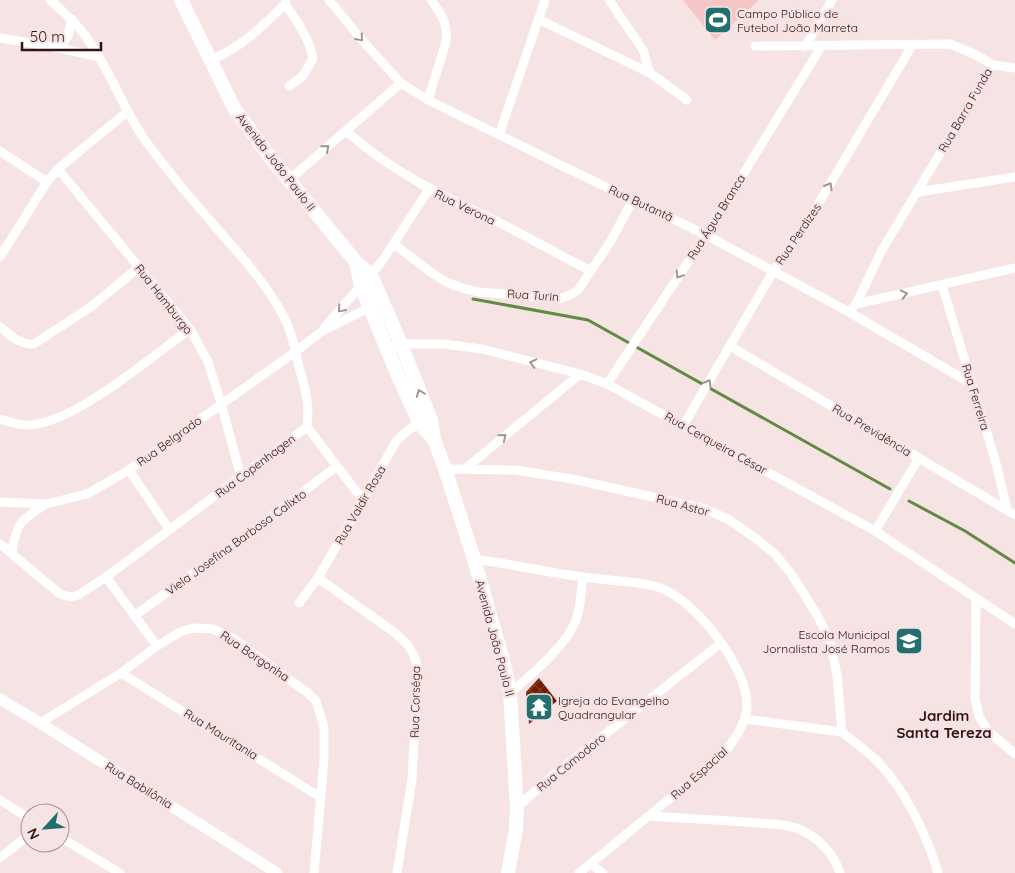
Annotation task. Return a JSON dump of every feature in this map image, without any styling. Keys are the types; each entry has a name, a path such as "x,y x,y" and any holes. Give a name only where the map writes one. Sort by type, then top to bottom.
{"main road":[{"name":"Avenida João Paulo II","path":"181,0 234,108 270,157 356,262 371,276 401,344 425,422"},
{"name":"Avenida João Paulo II","path":"356,262 360,286 369,308 387,349 434,439 445,469 474,558 510,693 517,807 516,829 508,873"}],"street":[{"name":"Rua Copenhagen","path":"0,544 51,587 66,597 78,594 106,577 307,427 306,395 288,325 269,292 250,266 149,145 127,112 87,38 72,19 50,0"},
{"name":"Rua Butantã","path":"329,0 361,39 401,82 428,100 774,270 850,312 972,384"},
{"path":"428,100 447,33 443,18 431,0"},
{"path":"499,135 545,0"},
{"path":"610,0 643,50 650,73"},
{"path":"805,46 832,0"},
{"path":"210,60 226,54 244,42 286,2 304,32 313,58 303,76 289,86"},
{"path":"59,48 68,36 72,19"},
{"path":"538,20 650,73 687,100"},
{"path":"0,38 59,48 99,58"},
{"name":"Rua Perdizes","path":"683,426 774,270 812,216 913,44"},
{"name":"Rua Barra Funda","path":"755,46 950,44 976,55 993,66 882,250 856,304 850,312"},
{"name":"Rua Água Branca","path":"607,384 706,235 821,46"},
{"path":"993,66 1015,68"},
{"path":"289,180 401,82"},
{"path":"0,257 47,182 58,169 127,112"},
{"name":"Rua Verona","path":"346,131 385,163 429,189 511,229 591,272"},
{"path":"0,151 47,182"},
{"name":"Rua Hamburgo","path":"58,169 190,329 208,362 221,403 240,478"},
{"path":"918,192 1015,177"},
{"name":"Rua Belgrado","path":"321,332 360,286 371,276 429,189"},
{"name":"Rua Turin","path":"394,244 446,282 479,292 559,299 578,290 591,272 633,200"},
{"path":"0,326 19,342 34,344 92,306 139,267"},
{"path":"856,304 1015,268"},
{"name":"Rua Ferreira","path":"942,285 996,463 1007,509"},
{"name":"Rua Belgrado","path":"0,502 46,504 87,494 129,470 321,332 382,301"},
{"path":"0,419 28,426 48,422 69,414 114,385 190,329"},
{"name":"Rua Cerqueira César","path":"387,349 401,344 444,344 482,349 580,374 607,384 875,531 1015,624"},
{"name":"Rua Previdência","path":"730,346 1015,515"},
{"path":"466,468 580,374"},
{"name":"Rua Valdir Rosa","path":"299,603 318,578 397,440 402,434 425,422"},
{"path":"307,427 363,500"},
{"path":"875,531 919,458"},
{"name":"Viela Josefina Barbosa Calixto","path":"134,616 243,538 337,466"},
{"name":"Rua Astor","path":"445,469 515,470 572,479 702,508 728,519 774,554 792,575 816,613 830,641 837,675 842,732"},
{"path":"129,470 169,529"},
{"path":"12,554 14,536 19,524 46,504"},
{"name":"Rua Espacial","path":"474,558 659,588 678,597 700,617 721,643 735,665 744,686 747,706 745,719 736,737 723,755 579,873"},
{"path":"106,577 157,646"},
{"path":"510,693 560,645 573,626 579,607 584,577"},
{"name":"Rua Corséga","path":"318,578 394,632 408,645 414,655 418,668 412,779 397,873"},
{"path":"976,598 975,698 977,707 987,730 1015,754"},
{"name":"Rua Borgonha","path":"40,723 121,673 157,646 186,630 213,628 231,637 308,693 316,702 324,727 324,760 314,873"},
{"name":"Rua Comodoro","path":"517,807 721,643"},
{"name":"Rua Mauritania","path":"121,673 320,797"},
{"name":"Rua Babilônia","path":"0,699 277,873"},
{"path":"745,719 842,732 876,760 895,782 930,848 938,873"},
{"path":"0,800 20,813"},
{"path":"650,816 777,824 798,828 811,835 828,850 837,864 840,873"},
{"path":"0,858 20,842"},
{"path":"70,843 120,873"},
{"path":"591,864 603,873"}],"shaded area":[{"name":"Campo Público de Futebol João Marreta","path":"683,0 759,0 715,40"}],"building":[{"name":"Igreja do Evangelho Quadrangular","path":"539,678 557,701 529,724 526,692"}],"waterway":[{"path":"473,299 588,320 890,489"},
{"path":"909,501 965,531 1015,563"}],"place":[{"name":"Campo Público de Futebol João Marreta","path":"718,20"},
{"name":"Escola Municipal Jornalista José Ramos","path":"909,641"},
{"name":"Igreja do Evangelho Quadrangular","path":"539,707"}],"district":[{"name":"Jardim Santa Tereza","path":"944,724"}]}
